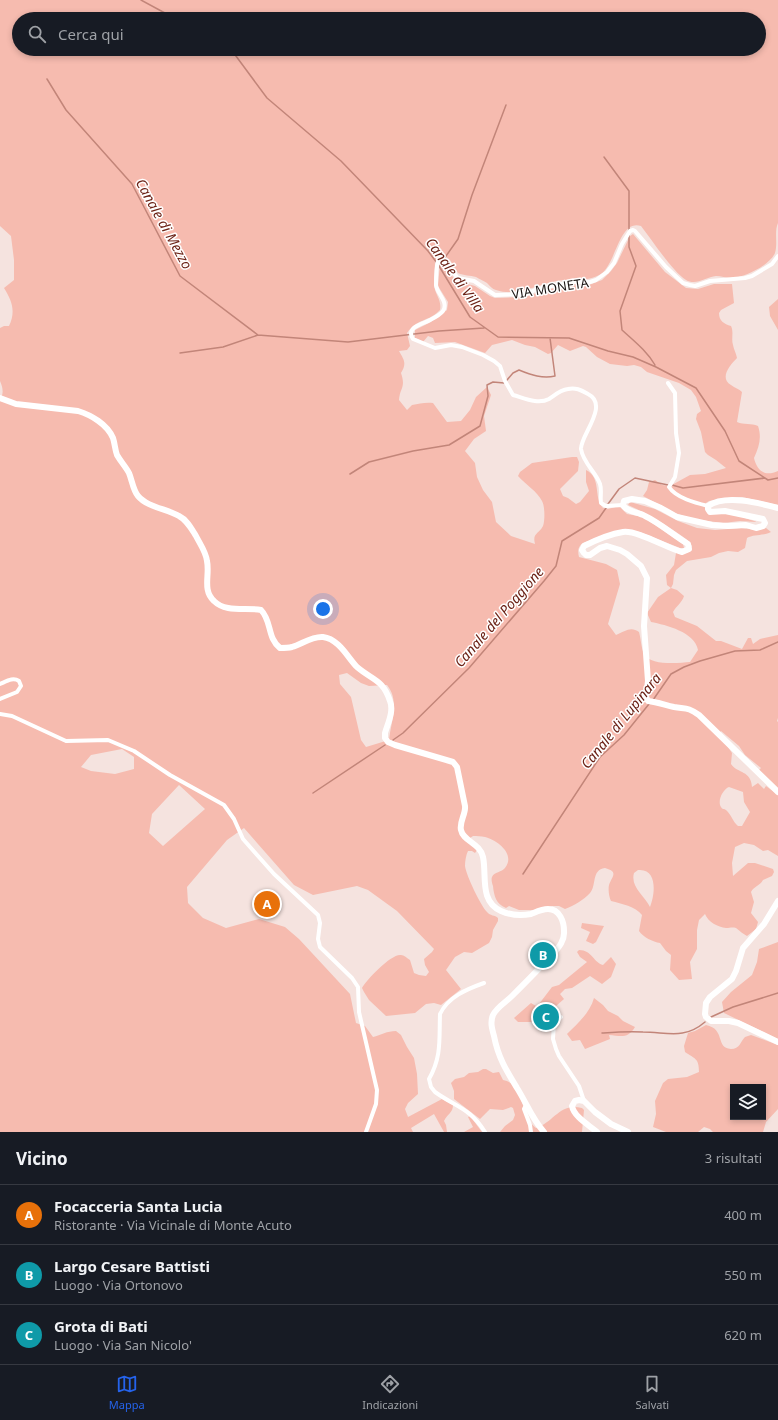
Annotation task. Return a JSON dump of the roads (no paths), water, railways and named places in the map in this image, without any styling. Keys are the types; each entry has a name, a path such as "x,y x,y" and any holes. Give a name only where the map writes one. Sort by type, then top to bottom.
{"street":[{"name":"VIA MONETA","path":"623,505 606,506 601,503 600,484 583,454 582,444 594,416 595,405 593,398 579,389 568,388 547,400 542,401 531,400 513,395 504,381 500,366 482,355 462,347 451,345 435,348 413,339 411,332 416,326 429,321 443,310 445,306 436,285 438,262 442,260 458,278 474,281 495,295 513,295 527,294 535,290 555,285 574,282 590,282 596,280 608,272 622,244 630,231 633,230 666,267 683,283 690,285 696,286 710,281 752,276 772,264 778,256"},
{"path":"668,383 675,393 676,433 679,453 675,477 670,485 670,489 684,498 708,506 730,500 749,501 778,508"},
{"path":"0,398 16,404 78,411 86,413 99,421 110,433 113,439 115,451 129,474 138,496 149,503 178,515 190,526 206,556 208,566 207,589 214,602 229,608 254,608 261,610 267,619 272,640 274,644 280,648 290,648 314,638 323,637 329,639 346,652 356,666 383,686 391,702 392,708 385,733 385,738 388,742 414,751 450,760 457,767 466,812 460,826 462,834 480,850 489,901 497,909 510,914 530,914 549,909 560,915 564,930 562,943 497,1009 492,1020 496,1044 501,1060 527,1107 544,1132"},
{"path":"708,506 710,512 734,512 763,519 765,523 761,528 746,525 712,525 677,517 644,501 628,499 624,501 623,505 625,508 644,515 688,544 690,547 688,551 682,552 635,534 624,532 593,542 584,546 582,550 586,555 607,546 620,550 641,566 647,578 644,626 648,681 646,698 648,701 676,707 684,707 692,710 699,715 778,792"},
{"path":"0,684 16,679 19,681 21,686 17,692 0,699"},
{"path":"0,714 12,716 66,741 108,740 134,751 177,779 224,805 234,819 243,839 274,874 318,916 320,923 318,939 320,947 352,978 358,987 359,1012 377,1090 376,1104 366,1132"},
{"path":"778,901 764,924 743,948 736,972 732,979 710,996 706,1003 705,1014 711,1021 738,1022 778,1042"},
{"path":"484,983 472,987 446,1004 440,1014 440,1048 436,1065 429,1079 435,1092 468,1112 485,1132"},
{"path":"561,1017 554,1023 553,1039 559,1056 579,1086 584,1101 595,1112 611,1124 628,1132"},
{"path":"584,1101 576,1101 572,1106 573,1110 597,1132"},
{"path":"527,1107 524,1109 531,1132"}],"waterway":[{"name":"Canale di Villa","path":"141,0 163,12"},
{"name":"Canale di Villa","path":"236,56 267,98 341,161 428,251 437,263"},
{"name":"Canale di Mezzo","path":"47,79 66,110 132,184 180,276 258,335 348,342 439,331 484,328"},
{"path":"439,266 458,239 472,195 506,105"},
{"path":"604,157 629,191 629,231"},
{"path":"629,235 629,247 636,266 620,311 622,330 636,342 655,365"},
{"name":"Canale di Villa","path":"439,266 470,317 498,337 569,338 608,351 633,357 696,388 725,431 739,461 768,480 778,478"},
{"name":"Canale di Villa","path":"180,353 223,347 258,335"},
{"path":"507,380 513,373 519,370 537,376 555,376 550,338"},
{"path":"350,474 369,462 413,451 449,445 480,426 488,396 487,385 493,382 504,383"},
{"name":"Canale del Poggione","path":"608,504 619,489 635,478 668,485"},
{"name":"Canale del Poggione","path":"672,485 683,488 765,478"},
{"name":"Canale del Poggione","path":"393,740 403,733 469,668 544,581 556,566 562,541 599,518 606,508"},
{"name":"Canale di Lupinara","path":"653,700 671,674 684,667 735,651 760,650 778,642"},
{"name":"Canale di Lupinara","path":"523,874 600,757 624,735 649,704"},
{"name":"Canale del Poggione","path":"313,793 385,745"},
{"path":"711,1017 733,1007 778,993"},
{"path":"602,1033 652,1032 675,1034 690,1031 705,1022"}],"place":[{"name":"Focacceria Santa Lucia","path":"267,904"},
{"name":"Largo Cesare Battisti","path":"543,955"},
{"name":"Grota di Bati","path":"546,1017"}]}
